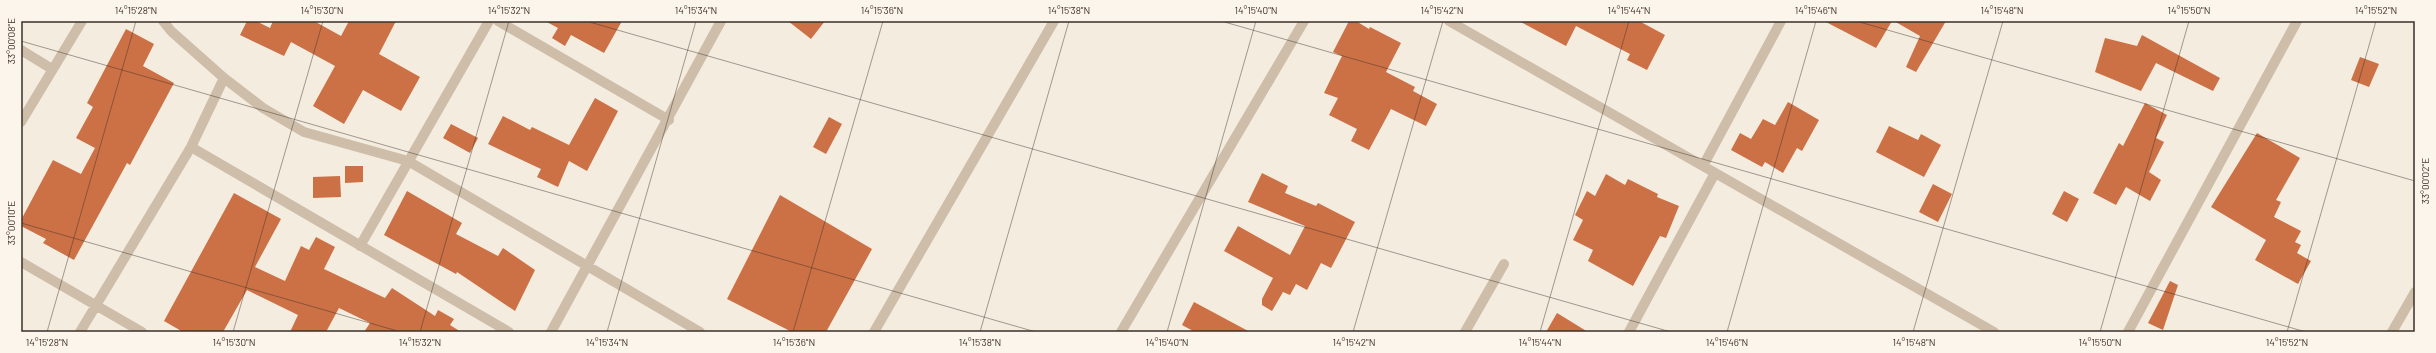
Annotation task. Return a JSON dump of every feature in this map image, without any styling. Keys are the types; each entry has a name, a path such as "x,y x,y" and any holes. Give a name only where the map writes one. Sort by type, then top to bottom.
{"street":[{"path":"21,122 82,21"},
{"path":"163,21 171,31 224,78 263,108 304,132 408,162 588,265 700,332"},
{"path":"360,246 489,21"},
{"path":"498,21 669,120"},
{"path":"551,332 669,120 721,21"},
{"path":"874,332 1054,21"},
{"path":"1121,332 1304,21"},
{"path":"1449,21 1994,332"},
{"path":"1703,166 1781,21"},
{"path":"2128,332 2297,21"},
{"path":"21,50 52,69"},
{"path":"80,332 191,147 224,78"},
{"path":"191,147 509,332"},
{"path":"1629,332 1715,173"},
{"path":"21,262 96,304 142,332"},
{"path":"1465,332 1504,264"},
{"path":"2392,332 2415,292"}],"building":[{"path":"247,21 256,21 270,28 273,21 314,21 341,36 349,21 396,21 379,54 420,77 401,111 363,90 344,124 313,106 335,66 291,42 284,56 240,35"},
{"path":"545,21 622,21 604,53 571,35 565,46 552,38 558,28"},
{"path":"788,21 825,21 811,39"},
{"path":"1349,21 1356,21 1369,29 1370,27 1401,43 1386,72 1415,87 1413,91 1437,104 1426,126 1391,109 1369,150 1351,141 1357,129 1329,115 1338,98 1324,93 1342,56 1333,52"},
{"path":"1519,21 1639,21 1665,35 1647,70 1627,60 1630,54 1576,26 1566,46"},
{"path":"1824,21 1892,21 1876,48"},
{"path":"1894,21 1946,21 1916,72 1906,67 1920,36"},
{"path":"126,29 154,44 143,66 174,83 130,165 127,163 74,260 43,243 46,239 21,226 21,220 53,160 81,174 95,148 76,138 93,107 87,103"},
{"path":"2142,35 2220,78 2213,91 2156,63 2141,91 2095,72 2105,38 2137,46"},
{"path":"2360,57 2379,64 2369,87 2351,80"},
{"path":"595,98 618,111 587,171 569,161 558,187 537,177 541,169 488,144 503,116 530,130 532,127 569,145"},
{"path":"1788,102 1819,120 1802,151 1797,148 1783,173 1765,162 1762,167 1731,150 1740,133 1751,139 1763,119 1775,125"},
{"path":"2145,103 2167,115 2156,138 2164,142 2149,172 2161,180 2150,201 2126,187 2116,205 2093,193 2119,143 2123,146"},
{"path":"829,117 842,124 826,154 813,147"},
{"path":"451,124 478,138 470,153 443,138"},
{"path":"1889,126 1918,140 1921,134 1941,145 1924,177 1876,152"},
{"path":"2257,133 2300,158 2276,200 2281,202 2274,217 2301,231 2295,242 2301,245 2297,253 2311,261 2298,284 2255,260 2266,240 2211,207"},
{"path":"345,166 363,166 363,182 345,183"},
{"path":"1262,173 1288,186 1285,193 1316,206 1318,203 1355,222 1331,268 1321,263 1307,290 1296,284 1290,295 1283,292 1272,311 1262,305 1262,299 1273,278 1224,251 1238,226 1290,255 1305,226 1248,202"},
{"path":"1606,174 1625,185 1628,179 1658,194 1657,197 1679,206 1666,238 1660,236 1633,286 1588,261 1593,250 1573,240 1583,220 1575,215 1587,191 1595,196"},
{"path":"340,176 341,197 313,198 313,177"},
{"path":"1933,184 1952,194 1938,222 1919,212"},
{"path":"407,191 462,223 456,234 498,256 503,248 535,270 515,311 457,272 456,274 384,235"},
{"path":"2064,191 2079,199 2067,222 2052,214"},
{"path":"234,193 281,219 255,267 285,281 301,246 309,250 316,237 335,247 324,269 385,298 392,288 435,316 438,310 454,319 450,325 461,332 364,332 370,323 339,308 326,332 290,332 298,315 247,290 223,332 183,332 164,321"},
{"path":"780,195 872,249 826,332 792,332 727,299"},
{"path":"2170,281 2178,285 2163,330 2148,323"},
{"path":"1194,302 1250,332 1195,332 1182,325"},
{"path":"1557,313 1588,332 1546,332"}]}
